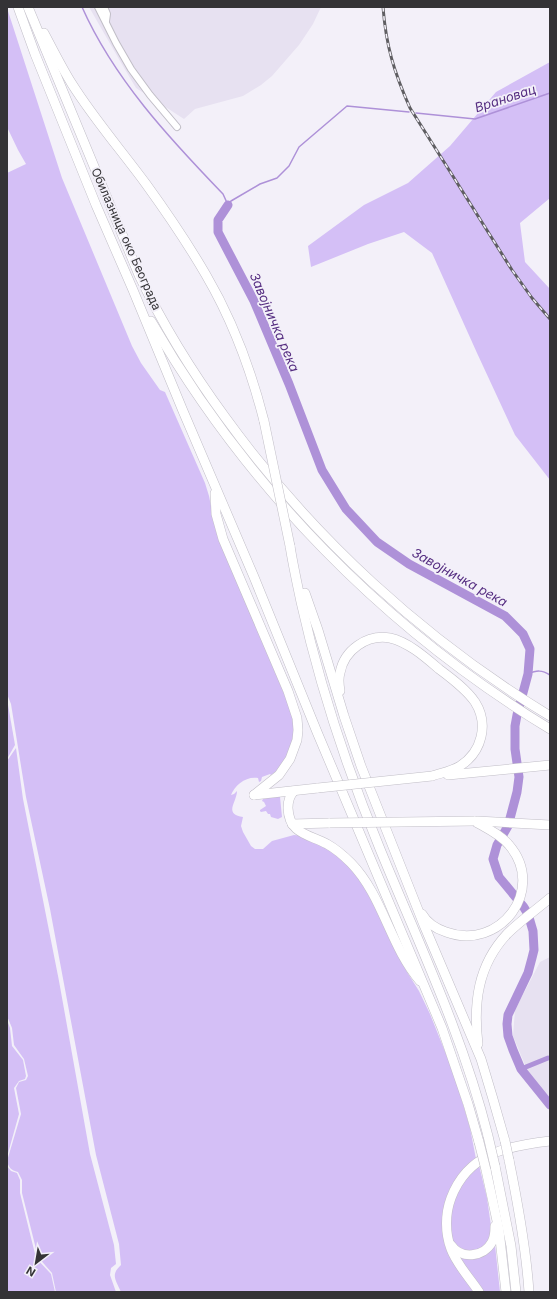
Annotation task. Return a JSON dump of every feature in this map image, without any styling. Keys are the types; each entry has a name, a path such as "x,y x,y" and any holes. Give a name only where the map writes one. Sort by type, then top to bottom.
{"highway":[{"path":"18,7 96,206 134,290 317,732 426,989 449,1048 479,1142 490,1168 511,1246 516,1292"},
{"name":"Обилазница око Београда","path":"28,7 152,303 211,398 237,434 289,497 335,547 361,572 444,644 499,683 550,716"},
{"path":"31,7 72,84 94,116 146,184 193,253 220,299 236,333 248,366 264,421 290,546 292,563 322,684 346,763 376,841 457,1036 478,1097 488,1136 494,1207 494,1238 484,1251 469,1255 460,1253 454,1249 448,1238"},
{"name":"Обилазница око Београда","path":"134,290 167,348 205,407 258,475 292,515 344,570 387,610 448,660 496,695 550,729"},
{"path":"214,485 216,514 223,539 288,691 297,718 297,740 290,759 279,775 254,795 550,765"},
{"path":"292,563 302,582 344,716 373,797 481,1059 494,1099 509,1160 521,1221 529,1290"},
{"path":"344,716 339,683 340,673 342,664 355,647 366,641 390,638 402,643 425,657 463,688 477,706 483,727 481,740 476,751 456,768 432,776"},
{"path":"294,791 288,802 288,810 292,824 301,832 335,849 364,879 376,900 405,962 426,989"},
{"path":"292,824 474,821 550,825"},
{"path":"416,904 431,924 443,931 468,935 480,934 497,927 506,921 514,911 521,895 523,879 520,862 514,851 503,839 474,821"},
{"path":"481,1059 476,1033 477,994 486,967 495,950 507,935 520,922 550,898"},
{"path":"479,1292 453,1253 448,1238 446,1223 450,1201 457,1184 463,1175 473,1165 497,1152 504,1149 550,1141"},
{"path":"494,1207 503,1256 506,1292"}],"street":[{"path":"98,7 131,70 177,126"},
{"path":"104,7 107,14 106,21"}],"shaded area":[{"path":"89,7 321,7 313,24 299,45 272,76 261,85 243,96 195,109 184,119 136,88"},
{"path":"7,8 62,178 132,346 141,363 160,390 165,392 205,483 216,531 293,715 293,741 284,763 271,775 262,777 261,781 259,782 258,778 249,778 238,785 231,795 237,791 232,810 237,815 243,817 241,826 243,832 251,846 255,849 263,849 272,841 294,835 303,836 330,849 356,873 378,912 391,942 407,972 419,991 454,1074 470,1128 476,1159 443,1220 475,1292 121,1292 116,1281 115,1275 121,1265 119,1244 96,1155 50,909 26,797 11,704 7,694 7,173 26,164 7,127"},
{"path":"550,62 550,198 520,223 525,262 550,289 550,480 515,435 432,253 404,232 368,244 311,267 308,246 364,205 408,183 450,146 496,92"},
{"path":"7,699 15,745 7,759"},
{"path":"16,748 23,799 59,981 90,1154 114,1245 116,1264 111,1268 110,1275 116,1292 56,1292 52,1273 38,1257 22,1193 22,1180 18,1172 11,1168 7,1161 21,1114 16,1088 19,1082 26,1080 28,1076 24,1059 14,1045 12,1028 7,1016 7,761"},
{"path":"274,796 280,797 282,817 278,819 271,817 266,811 260,811 266,806 262,801 263,799"},
{"path":"550,957 550,1099 535,1083 528,1072 513,1036 515,1010 540,962"},
{"path":"7,1020 10,1028 12,1046 23,1060 26,1076 25,1079 19,1081 14,1088 19,1114 7,1157"},
{"path":"479,1165 487,1198 492,1233 490,1239 483,1248 468,1252 454,1244 451,1240 450,1211 461,1184"},
{"path":"7,1166 11,1171 17,1173 20,1180 20,1193 36,1258 51,1274 55,1292 7,1292"},
{"path":"495,1245 500,1292 483,1292 460,1258 470,1259"}],"waterway":[{"path":"82,7 110,59 126,83 163,129 223,194 228,205 231,201 260,184 277,178 289,166 299,147 347,106 409,112"},
{"name":"Врановац","path":"416,113 475,119 550,93"},
{"name":"Завојничка река","path":"228,205 218,220 218,232 254,301 289,384 322,470 346,509 377,542 409,564 505,616 523,634 530,649 528,674 515,726 515,749 519,777 517,792 508,826 497,845 493,859 499,877 528,914 533,931 534,950 528,973 508,1015 508,1036 521,1069 550,1105"},
{"path":"528,674 539,671 550,675"},
{"path":"521,1069 548,1058"}],"railway":[{"path":"383,7 386,34 392,59 399,83 410,108 512,270 532,298 550,319"}]}
